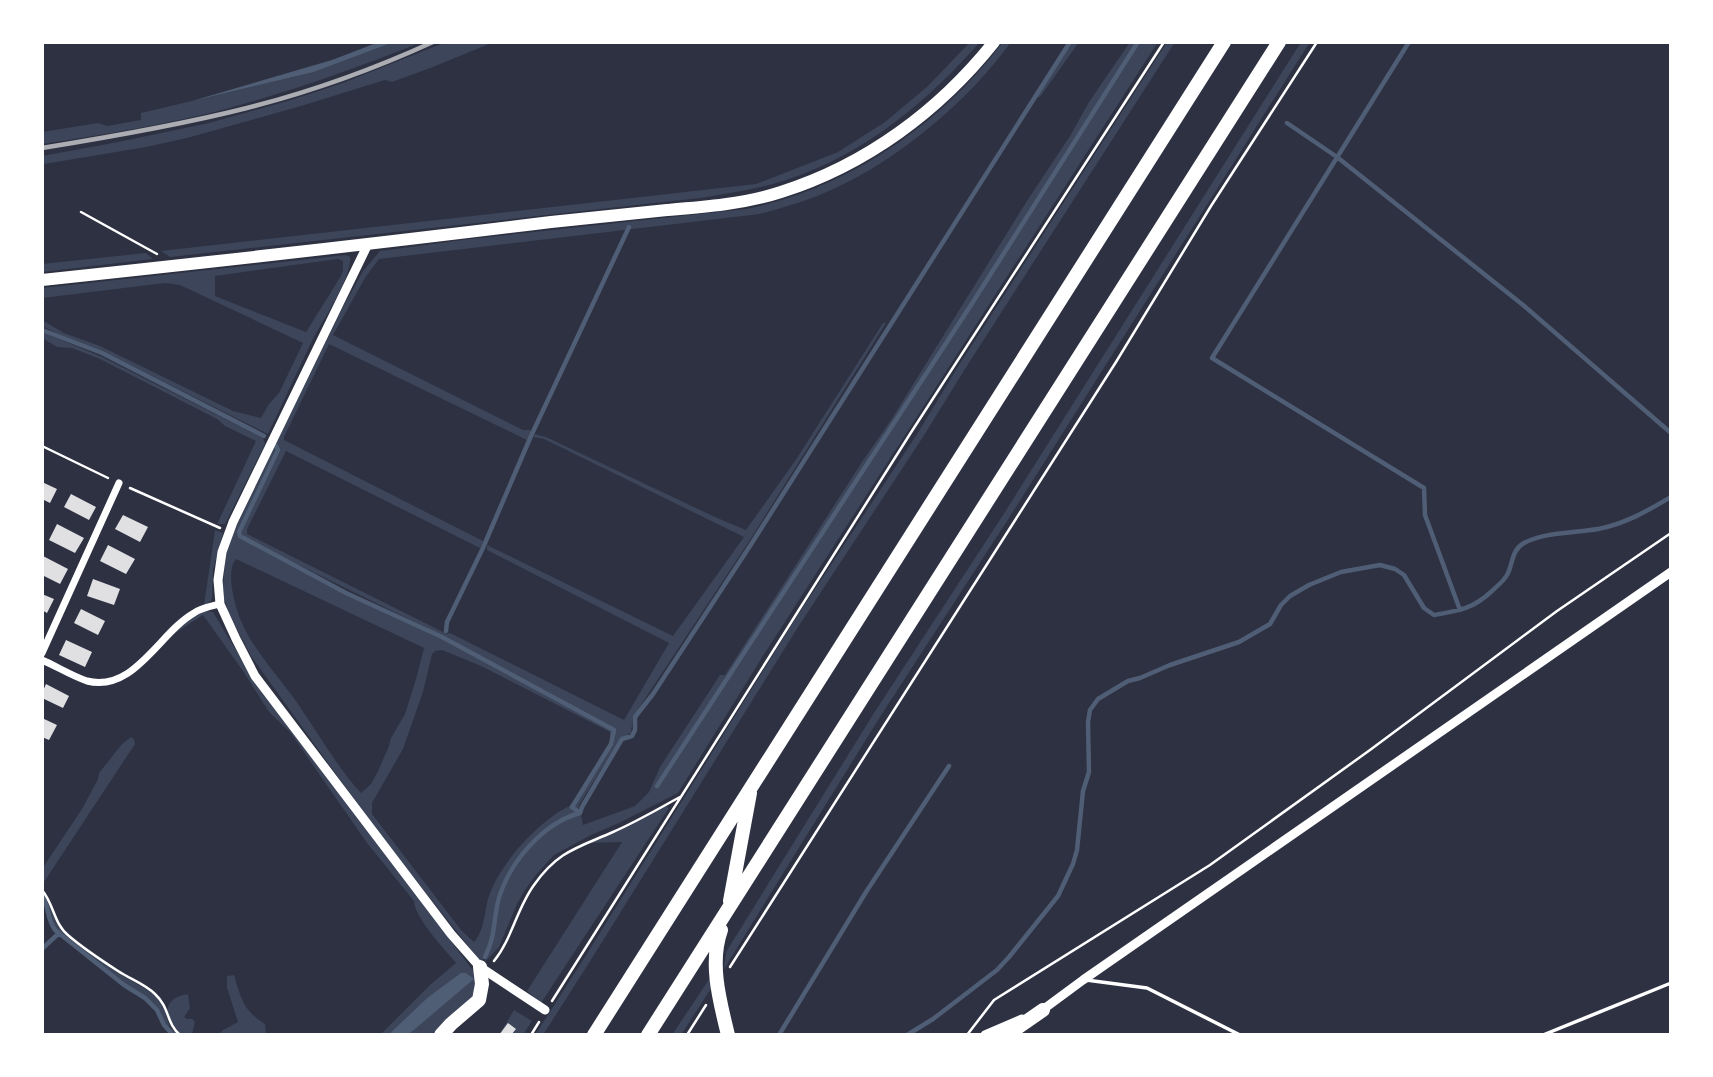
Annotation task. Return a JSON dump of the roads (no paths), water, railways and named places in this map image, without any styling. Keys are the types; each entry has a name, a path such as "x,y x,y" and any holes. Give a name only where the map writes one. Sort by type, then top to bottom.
{"highway":[{"path":"594,1035 1224,42"},
{"path":"648,1035 1279,42"},
{"path":"729,1035 721,1003 715,956 729,909 751,786"},
{"path":"441,1035 480,1000 480,967"},
{"path":"1007,1035 1043,1010"}],"main road":[{"path":"42,280 742,202 782,192 855,161 890,139 962,79 993,42"}],"street":[{"path":"368,244 230,532 222,552 218,580 220,604 255,676 451,934 480,967 546,1010"},
{"path":"42,653 119,483"},
{"path":"985,1035 1043,1010 1671,572"},
{"path":"42,660 87,680 104,682 123,677 194,613 220,604"}],"lane":[{"path":"1083,980 1147,988 1240,1035"},
{"path":"1543,1035 1671,983"}],"waterway":[{"path":"485,957 491,942 499,898 511,871 541,835 553,825 580,813 622,739 632,736 635,717 653,694 750,546 1070,42"},
{"path":"657,786 971,305 1138,42"},
{"path":"1409,42 1212,358 1424,488 1425,515 1460,610"},
{"path":"1287,123 1337,157 1523,305 1671,433"},
{"path":"446,631 447,622 482,550 531,436 629,227"},
{"path":"42,330 102,353 264,436"},
{"path":"276,446 278,450 239,532 240,536 346,593 442,637 614,730 611,744 572,807 580,813"},
{"path":"907,1035 933,1019 997,970 1058,896 1077,850 1083,791 1089,772 1088,722 1090,710 1098,699 1128,681 1239,642 1270,624 1290,596 1341,572 1380,565 1395,569 1404,575 1424,608 1434,615 1451,612 1478,602 1500,584 1507,575 1514,554 1524,543 1550,535 1617,524 1671,497"},
{"path":"779,1035 866,892 949,766"},
{"path":"42,895 55,930 124,985 145,998 157,1010 164,1025 173,1035"},
{"path":"42,949 59,933"}],"railway":[{"path":"42,148 171,125 271,102 342,79 433,42"}]}
